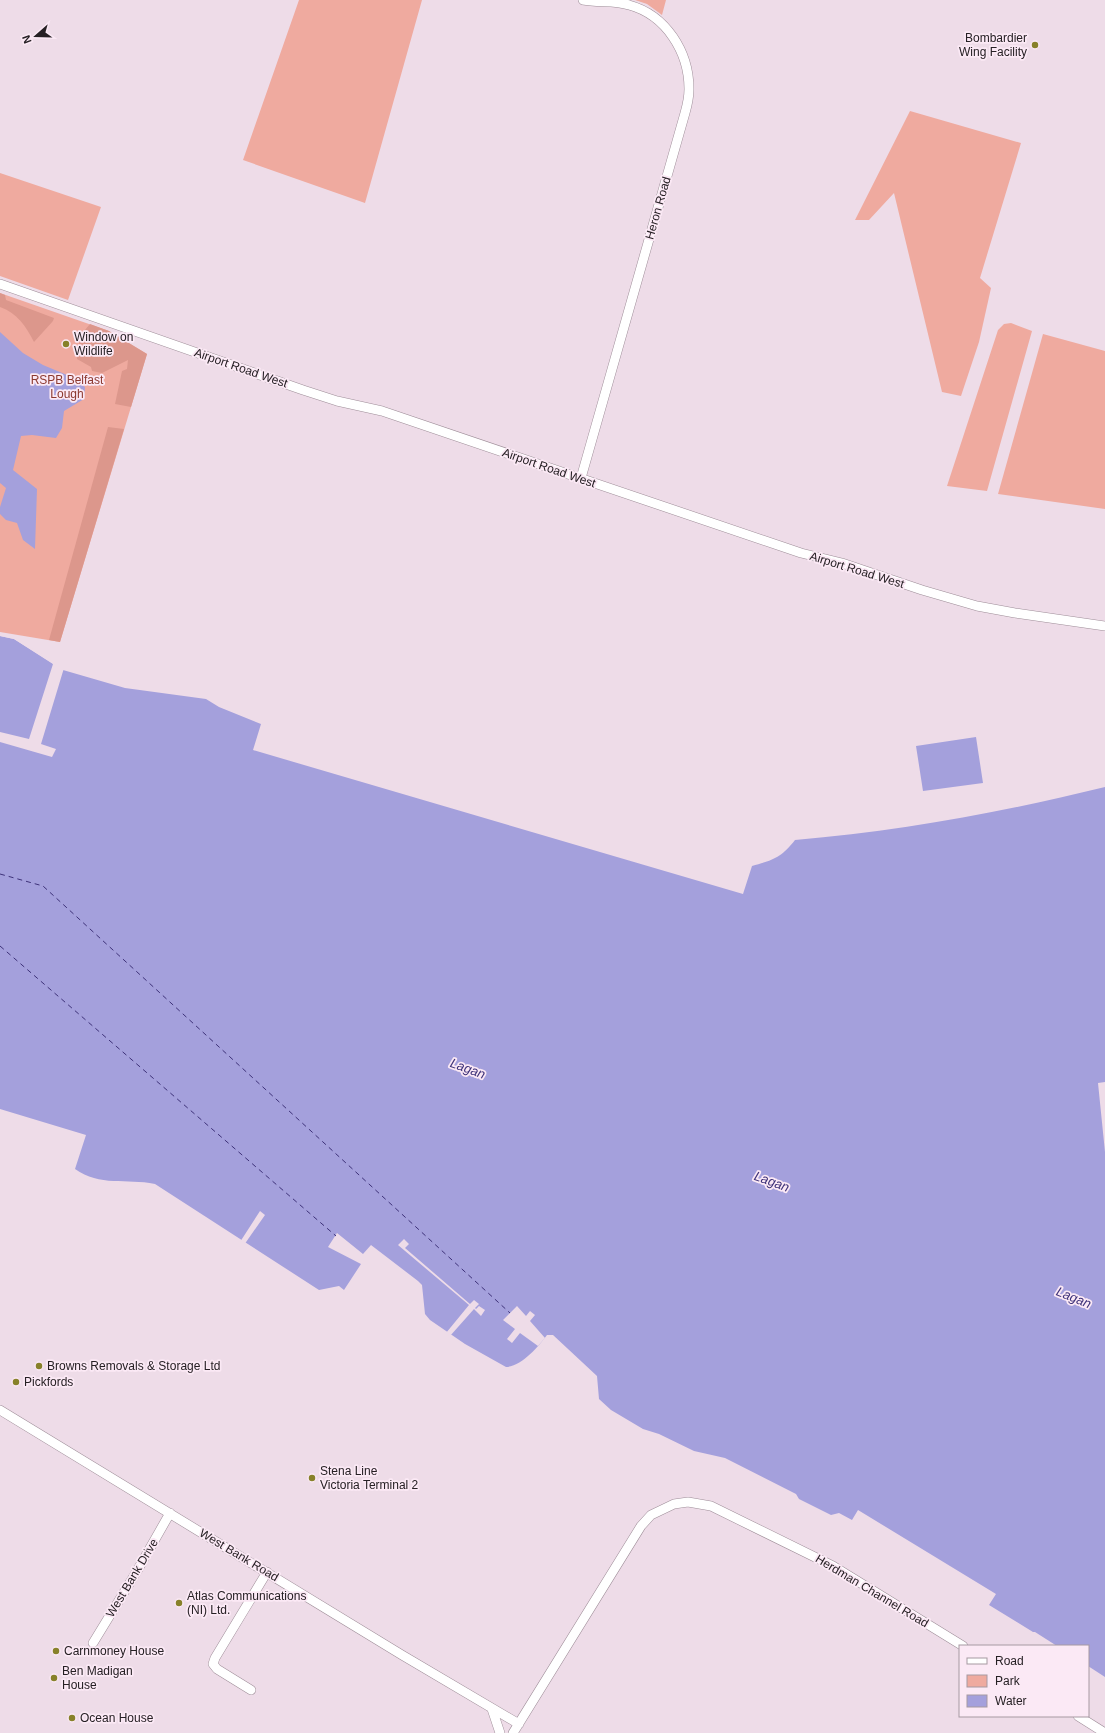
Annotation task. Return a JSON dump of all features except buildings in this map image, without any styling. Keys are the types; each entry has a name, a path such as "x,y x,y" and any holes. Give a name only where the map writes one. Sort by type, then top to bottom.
{"street":[{"name":"Heron Road","path":"581,478 690,91 688,75 678,46 669,30 660,20 643,10 628,4 583,0"},
{"name":"Airport Road West","path":"0,284 337,401 382,411 802,553 842,562 922,590 977,606 1105,626"},
{"name":"West Bank Road","path":"0,1410 518,1724"},
{"name":"Herdman Channel Road","path":"513,1733 641,1526 651,1515 674,1504 700,1503 712,1506 833,1566 961,1645"},
{"name":"West Bank Drive","path":"93,1643 170,1513"},
{"path":"251,1690 217,1669 214,1664 215,1658 267,1572"},
{"path":"492,1709 500,1733"},
{"path":"1080,1717 1105,1733"}],"green space":[{"path":"299,0 422,0 365,203 243,160"},
{"path":"635,0 666,0 662,15 647,4"},
{"path":"910,111 1021,143 980,278 991,288 979,342 961,396 942,392 894,193 869,220 855,220"},
{"path":"0,173 101,207 68,300 0,276"},
{"name":"RSPB Belfast Lough","path":"0,293 109,331 147,354 60,642 0,632"},
{"path":"1011,323 1032,331 987,491 947,486 998,330 1004,324"},
{"path":"1043,334 1105,351 1105,509 998,494"}],"shaded area":[{"path":"0,293 5,295 6,300 54,318 53,321 34,342 28,331 16,316 0,307"},
{"path":"90,324 109,331 147,354 131,407 115,404 122,371 127,369 128,360 102,373 92,371 91,367 77,359 80,340"},
{"path":"108,427 124,429 60,642 49,640"}],"water":[{"path":"0,332 23,353 43,365 67,375 85,387 84,399 64,411 62,428 56,438 32,435 21,436 13,470 37,489 35,549 23,540 17,523 6,520 0,514 0,507 6,488 0,483"},
{"name":"Lagan","path":"0,636 14,639 63,670 125,688 206,699 219,707 261,724 253,750 743,894 752,866 766,862 781,855 795,840 951,820 1028,805 1105,787 1105,1082 1098,1083 1105,1152 1105,1677 1089,1667 1089,1645 1055,1645 1033,1632 989,1605 996,1594 858,1510 852,1520 839,1513 831,1515 799,1499 796,1494 725,1458 694,1451 659,1434 643,1429 611,1410 599,1399 597,1376 553,1335 547,1335 524,1360 512,1366 506,1367 465,1344 430,1320 425,1314 422,1285 371,1245 363,1254 337,1233 328,1247 361,1264 344,1290 339,1286 319,1290 155,1184 104,1180 84,1175 75,1169 86,1135 0,1109"},
{"path":"976,737 983,783 923,791 916,746"}],"pier":[{"path":"0,634 15,637 64,668 41,744 56,749 52,757 0,742 0,732 29,739 53,664 14,639 0,636"},
{"path":"260,1211 265,1215 244,1245 240,1242"},
{"path":"404,1239 409,1244 405,1248 470,1304 474,1300 479,1304 475,1308 476,1309 479,1306 485,1310 481,1316 474,1309 450,1336 446,1333 469,1305 398,1245"},
{"path":"517,1306 526,1316 530,1311 535,1315 530,1321 545,1338 538,1346 520,1333 512,1343 507,1339 515,1329 503,1320"}],"ferry route":[{"path":"0,874 43,886 510,1313"},
{"path":"0,946 336,1236"}],"place":[{"name":"Bombardier Wing Facility","path":"1035,45"},
{"name":"Window on Wildlife","path":"66,344"},
{"name":"Browns Removals & Storage Ltd","path":"39,1366"},
{"name":"Pickfords","path":"16,1382"},
{"name":"Stena Line Victoria Terminal 2","path":"312,1478"},
{"name":"Atlas Communications (NI) Ltd.","path":"179,1603"},
{"name":"Carnmoney House","path":"56,1651"},
{"name":"Ben Madigan House","path":"54,1678"},
{"name":"Ocean House","path":"72,1718"}]}
